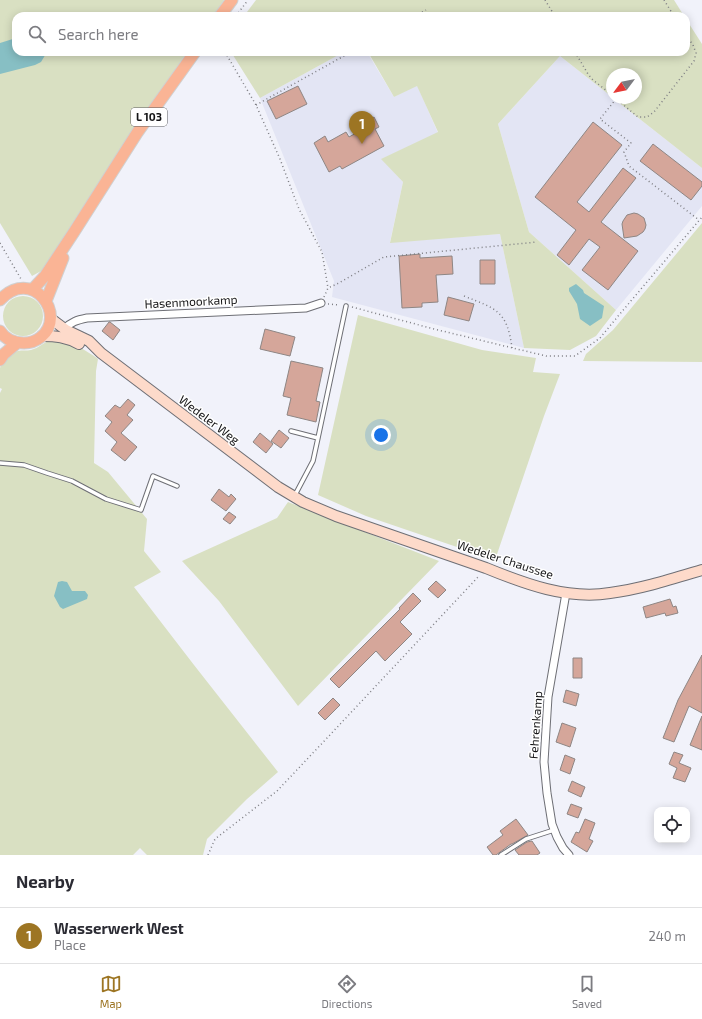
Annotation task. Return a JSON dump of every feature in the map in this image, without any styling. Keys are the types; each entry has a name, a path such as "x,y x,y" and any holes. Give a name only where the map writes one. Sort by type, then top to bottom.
{"main road":[{"path":"223,12 232,0"},
{"name":"L 103","path":"32,290 44,276 138,133 192,56"},
{"name":"L 103","path":"46,301 74,232"},
{"path":"0,300 6,294 23,288 40,294 50,309 50,318 47,329 42,336 35,341 17,343 1,336"},
{"name":"Wedeler Weg","path":"50,318 64,329 89,342 101,353 259,474 306,503"},
{"name":"Wedeler Weg","path":"42,336 58,336 70,339 89,349 101,353"},
{"path":"0,360 4,354 17,343"},
{"name":"Wedeler Chaussee","path":"306,503 336,516 486,568 509,578 537,587 566,593 587,595 609,594 634,589 702,570"}],"street":[{"name":"Hasenmoorkamp","path":"64,329 76,320 86,318 306,308 321,303"},
{"name":"Fehrenkamp","path":"566,593 548,697 544,762 552,824 563,848 568,855"}],"lane":[{"path":"294,497 313,461 346,306"},
{"path":"291,431 318,438"},
{"path":"0,463 24,465 72,480 106,498 142,510 153,476 177,486"},
{"path":"501,855 526,839 554,830"}],"path":[{"path":"239,12 248,0"},
{"path":"545,0 552,12"},
{"path":"664,0 672,12"},
{"path":"422,12 426,10"},
{"path":"623,104 638,117 647,117 654,112 694,61 696,53 690,42"},
{"path":"227,56 256,105 280,159 299,209 322,252 328,288 321,303 346,306 546,356 574,356 600,338 702,217"},
{"path":"256,105 344,56"},
{"path":"577,56 593,80 606,90"},
{"path":"611,104 600,119 631,143 624,152 629,166 699,220"},
{"path":"328,288 339,284 384,257 537,242"},
{"path":"0,243 22,280"},
{"path":"464,296 494,309 499,313 507,326 512,348"},
{"path":"208,855 215,839 277,791 486,568"}],"shaded area":[{"path":"337,56 369,56 394,97 417,85 438,133 382,159 403,182 390,242 500,234 524,348 332,297 334,281 260,98"},
{"path":"560,56 606,92 606,104 621,104 702,168 702,206 616,310 529,232 498,124"}],"green space":[{"path":"0,0 224,0 216,12 12,12 12,56 184,56 91,199 77,216 43,270 32,276 0,223"},
{"path":"256,0 674,0 682,12 247,12"},
{"path":"690,25 702,44 702,168 621,104 642,104 642,68 606,68 606,92 560,56 690,56"},
{"path":"234,56 337,56 260,98"},
{"path":"370,56 560,56 498,124 529,232 616,310 596,336 570,350 524,348 500,234 390,243 403,182 381,159 438,132 417,86 394,97"},
{"path":"702,223 702,362 583,361 586,354 613,330"},
{"path":"23,296 31,298 37,302 41,308 43,316 41,324 37,330 31,334 23,336 15,334 9,330 5,324 3,316 5,308 9,302 15,298"},
{"path":"358,315 482,350 536,358 533,372 560,374 544,416 495,560 366,516 318,495"},
{"path":"51,340 73,343 98,359 96,371 94,463 108,472 147,519 144,551 161,572 134,587 278,772 247,799 207,839 203,855 147,855 140,848 133,855 0,855 0,393 2,389 0,388 0,368 7,358 18,351 34,349"},
{"path":"288,502 439,561 298,706 219,601 182,561 277,518"}],"water":[{"path":"12,39 12,56 45,56 41,62 35,65 0,74 0,43"},
{"path":"576,284 583,290 584,293 604,306 602,318 590,326 580,319 577,304 569,291 569,288"},
{"path":"58,582 67,582 72,591 85,591 88,595 87,599 63,609 60,607 54,596"}],"building":[{"path":"298,86 307,104 276,119 267,101"},
{"path":"374,117 379,127 375,129 384,146 342,169 340,166 329,172 314,143 325,136 328,142 346,132 349,137 367,127 365,122"},
{"path":"593,122 622,145 577,202 589,212 623,168 636,178 601,222 638,251 608,290 582,270 600,247 589,239 569,265 557,255 576,230 535,197"},
{"path":"653,144 702,182 702,186 691,200 640,161"},
{"path":"634,213 644,218 646,225 645,229 637,236 624,238 623,221 627,215"},
{"path":"420,254 420,258 452,256 453,274 436,275 438,302 422,303 422,307 402,308 399,256"},
{"path":"480,260 495,260 495,284 480,284"},
{"path":"448,297 474,304 469,321 444,315"},
{"path":"109,322 120,330 113,340 102,331"},
{"path":"265,329 295,337 290,356 260,349"},
{"path":"291,361 323,368 316,401 320,402 316,422 287,415 291,398 283,396"},
{"path":"128,399 135,405 127,415 133,420 121,433 137,447 125,461 111,450 117,442 105,431 112,422 105,416 115,405 120,408"},
{"path":"279,430 289,438 281,448 271,441"},
{"path":"260,433 273,444 266,453 253,442"},
{"path":"219,489 229,497 231,494 236,499 226,511 211,500"},
{"path":"229,512 236,517 230,524 223,519"},
{"path":"436,581 446,590 438,598 428,589"},
{"path":"413,593 421,601 400,622 412,634 385,661 376,651 339,688 330,679 400,609 399,608"},
{"path":"670,599 673,607 676,606 678,613 666,616 665,613 646,618 643,607"},
{"path":"702,655 702,713 689,706 674,742 663,738 678,700"},
{"path":"573,658 582,658 582,678 573,678"},
{"path":"566,690 579,694 576,706 563,702"},
{"path":"333,698 340,705 325,720 318,713"},
{"path":"702,716 702,750 690,745"},
{"path":"562,723 576,728 570,747 556,742"},
{"path":"674,752 683,755 679,763 691,768 685,782 673,778 677,768 669,764"},
{"path":"565,755 575,759 570,774 560,770"},
{"path":"572,781 585,787 581,797 568,791"},
{"path":"571,804 582,808 578,818 567,814"},
{"path":"516,819 528,835 511,844 496,855 493,855 487,847 503,835 500,831"},
{"path":"585,819 595,823 589,839 593,841 587,852 571,842 576,832 579,833"},
{"path":"532,841 540,853 537,855 519,855 515,850 527,842"}],"place":[{"name":"Wasserwerk West","path":"362,144"}]}
